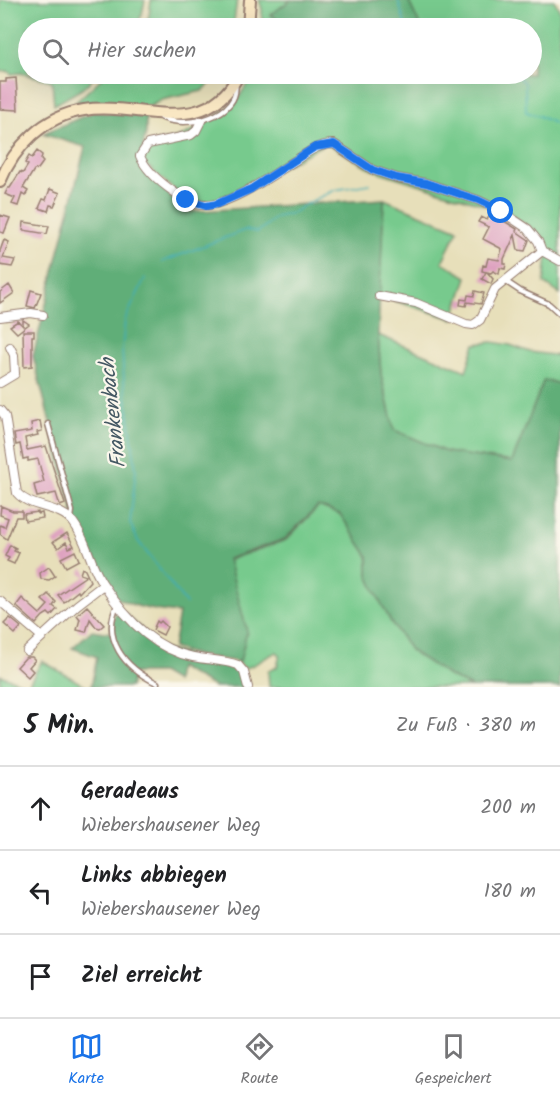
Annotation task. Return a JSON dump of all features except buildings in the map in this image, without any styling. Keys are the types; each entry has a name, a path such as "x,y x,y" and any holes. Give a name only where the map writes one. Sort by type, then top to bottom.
{"main road":[{"path":"249,18 250,0"},
{"path":"0,182 13,157 28,139 42,127 63,116 84,110 182,114 201,109 220,99 232,84"}],"street":[{"path":"201,121 191,135 148,144 140,156 154,176 169,189 197,205 217,204 273,175 315,147 334,144 373,170 397,178 426,183 478,200 501,211 528,229 538,241 542,251 560,261"},
{"path":"379,296 416,303 473,325 480,320 495,289 542,251"},
{"path":"0,317 31,313 43,315"},
{"path":"0,383 15,374 14,355 10,347"},
{"path":"0,410 5,416 17,493 25,501 65,515 71,520 82,537 103,585 137,628 168,648 194,657 240,667 249,687"},
{"path":"27,651 77,605 103,585"},
{"path":"0,601 42,637"}],"lane":[{"path":"151,113 168,121 192,123 201,121 215,115 233,101 237,94 237,84"},
{"path":"505,281 520,291 549,304 560,314"},
{"path":"48,424 72,511 71,520"},
{"path":"118,603 111,622 115,642 127,663 144,677 157,683"}],"green space":[{"path":"0,0 145,0 140,18 18,18 18,73 0,72"},
{"path":"151,0 237,0 234,18 148,18"},
{"path":"259,0 291,0 270,15 275,18 262,18"},
{"path":"291,0 408,0 416,18 275,18 270,15"},
{"path":"408,0 554,0 560,10 560,261 548,256 530,227 501,210 373,170 326,143 217,203 186,200 143,162 144,150 148,144 178,138 203,125 235,103 247,84 542,84 542,18 416,18"},
{"path":"52,84 87,84 82,89 54,105"},
{"path":"95,84 210,84 202,91 161,100 151,106 76,102"},
{"path":"93,112 146,115 146,133 140,161 184,212 384,199 378,335 381,375 394,430 446,452 512,462 544,380 560,384 560,687 471,687 449,676 411,651 391,622 376,593 368,575 368,556 340,514 318,506 285,539 228,559 247,631 240,662 197,655 173,648 179,613 139,607 117,598 82,536 74,516 33,356 85,147 42,134"},
{"path":"384,199 458,230 442,262 467,277 453,319 379,296"},
{"path":"547,257 560,262 560,294 544,283"},
{"path":"378,335 466,371 475,344 492,342 530,352 560,356 560,384 544,380 512,462 446,452 394,430 381,375"},
{"path":"319,506 340,514 368,556 368,575 376,593 391,622 411,651 449,676 471,687 269,687 268,671 277,667 280,655 277,652 245,668 236,662 246,631 228,560 286,540"},
{"path":"118,607 163,649 235,667 240,672 245,687 214,687 178,667 176,682 161,673 134,673 130,687 91,687 97,657 72,648 92,630 111,633 111,635 112,622"},
{"path":"42,661 87,687 0,687 0,675 28,685"}],"waterway":[{"path":"398,0 403,18"},
{"path":"525,84 526,112 560,126"},
{"name":"Frankenbach","path":"162,262 245,230 258,232 276,217 293,213 335,190 369,184"},
{"name":"Frankenbach","path":"145,278 125,320 122,349 136,470 130,523 138,541 186,604"}],"route":[{"path":"186,200 197,205 217,204 251,189 315,147 334,144 373,170 397,178 426,183 478,200 501,211"}]}
